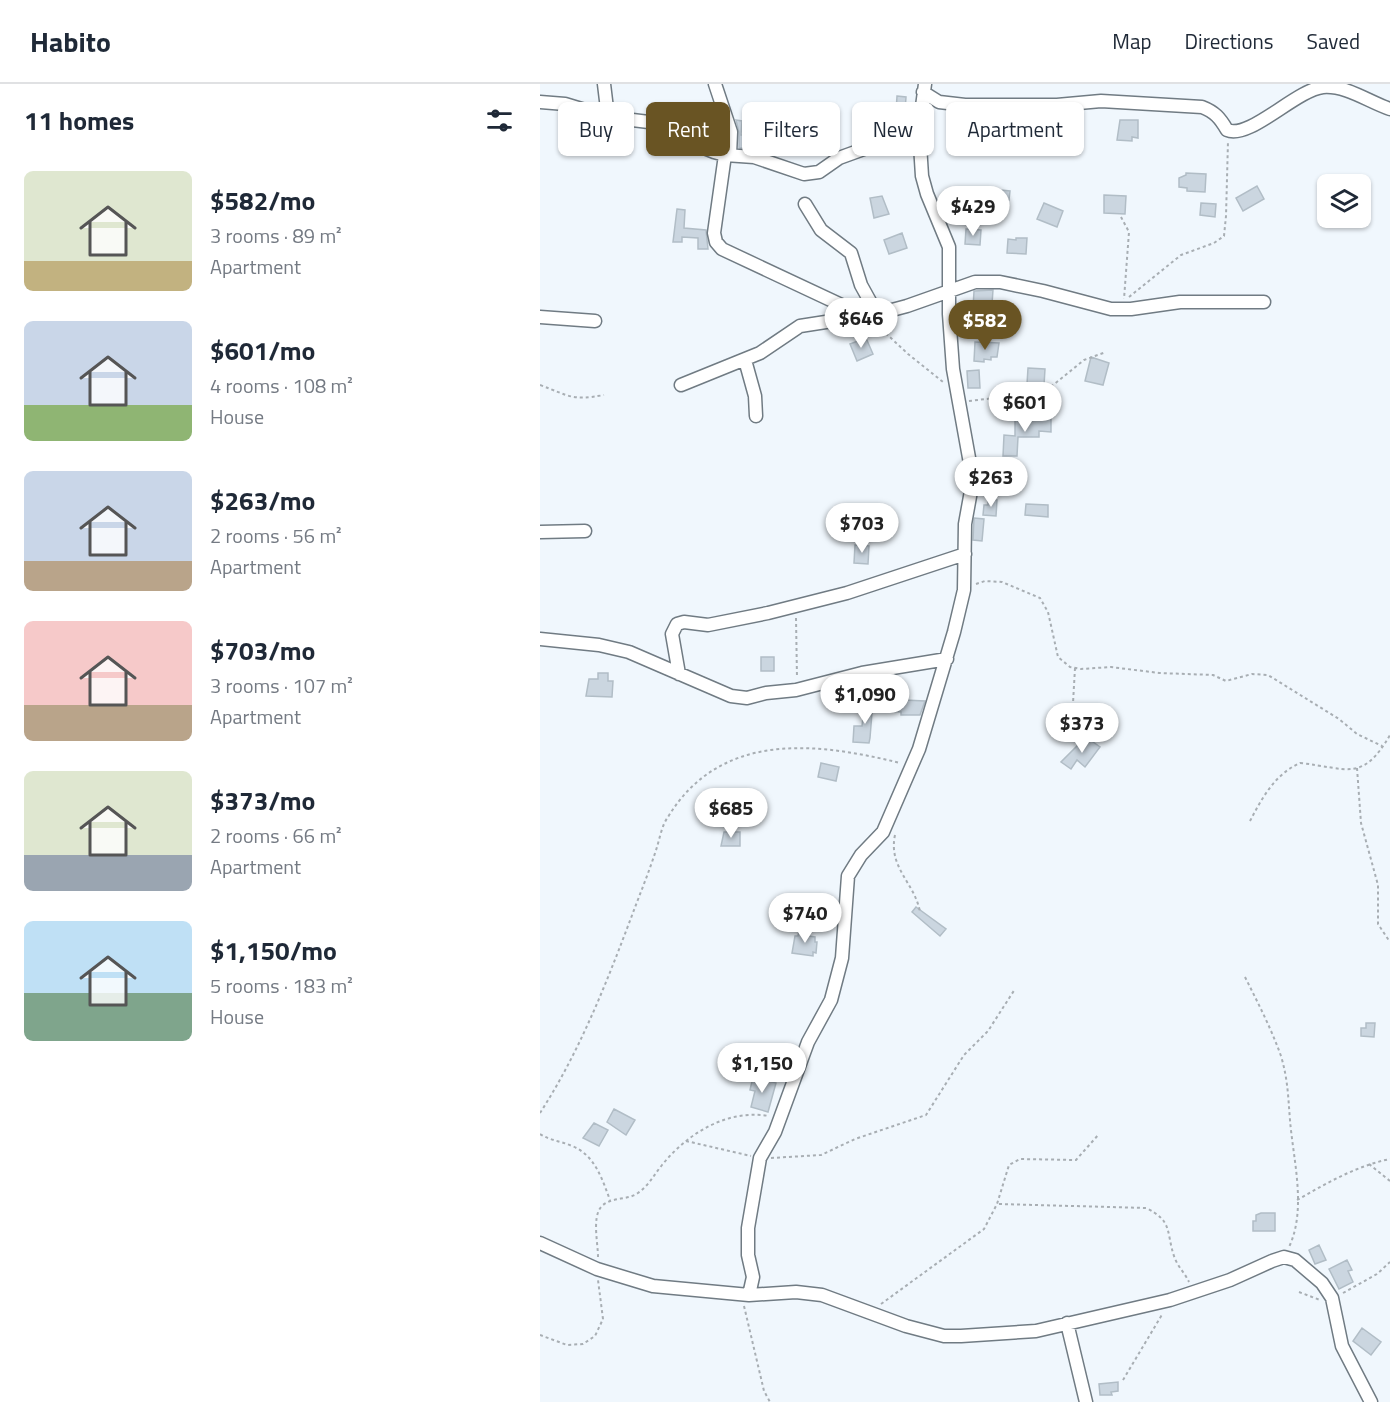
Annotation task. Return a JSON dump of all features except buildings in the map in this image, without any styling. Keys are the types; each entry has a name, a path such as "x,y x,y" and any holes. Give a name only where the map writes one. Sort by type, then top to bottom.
{"street":[{"path":"604,84 606,102"},
{"path":"715,84 721,102"},
{"path":"924,88 932,99 957,104 1057,105 1101,101 1202,107 1213,112 1229,132 1238,132 1300,96 1331,86 1390,109"},
{"path":"540,102 558,103"},
{"path":"730,155 753,157 797,172 812,174 852,153"},
{"path":"728,156 714,233 716,242 722,249 872,315"},
{"path":"744,1295 753,1277 748,1255 748,1228 760,1158 781,1118 805,1051 831,1000 845,936 848,876 861,855 883,832 912,766 926,728 964,590 965,524 973,480 957,388 949,314 949,247 927,194 922,176 921,156"},
{"path":"806,204 821,230 851,253 872,315"},
{"path":"681,385 745,360 800,326 872,315 930,299 950,289 975,282 1000,282 1111,309 1131,309 1180,302 1264,302"},
{"path":"540,317 595,321"},
{"path":"745,360 755,396 756,416"},
{"path":"540,532 585,531"},
{"path":"679,674 672,630 684,621 708,625 847,593 965,554"},
{"path":"540,639 599,645 629,652 731,696 747,698 766,693 796,690 862,673 946,659"},
{"path":"540,1243 597,1269 653,1286 744,1295 796,1292 822,1295 906,1326 944,1336 1019,1333 1170,1300 1194,1293 1284,1257 1295,1260 1311,1272 1333,1302 1342,1346 1371,1402"},
{"path":"1067,1323 1086,1402"}],"path":[{"path":"1121,217 1129,232 1124,301 1181,255 1214,243 1224,236 1229,132"},
{"path":"872,315 928,371 957,388"},
{"path":"961,404 1047,390 1078,364 1093,355 1106,352"},
{"path":"540,386 566,397 587,398 604,395"},
{"path":"964,590 985,581 993,581 1033,593 1040,598 1048,612 1058,657 1065,664 1075,668 1111,667 1159,673 1206,675 1226,681 1252,674 1268,675 1340,719 1357,734 1383,746"},
{"path":"796,605 796,690"},
{"path":"1075,668 1073,703 1086,734"},
{"path":"1250,821 1270,788 1294,766 1300,763 1346,770 1357,768 1373,760 1390,735"},
{"path":"540,1113 584,1030 617,956 667,818 698,779 727,761 756,752 813,747 853,752 912,766"},
{"path":"1357,768 1361,823 1378,885 1378,924 1390,942"},
{"path":"896,832 893,846 900,872 914,891 920,912"},
{"path":"1245,977 1266,1018 1281,1057 1290,1092 1297,1200 1294,1236 1284,1257"},
{"path":"686,1141 760,1158 798,1158 821,1155 855,1139 926,1115 964,1055 988,1031 1015,988"},
{"path":"540,1106 545,1104"},
{"path":"540,1335 567,1345 583,1344 595,1336 603,1319 597,1269 597,1214 610,1200 636,1195 648,1185 663,1164 686,1141 705,1128 738,1115 756,1114 781,1118"},
{"path":"540,1134 552,1141 575,1147 583,1152 599,1171 610,1200"},
{"path":"868,1313 984,1229 997,1204 1005,1174 1013,1161 1020,1159 1076,1160 1099,1134"},
{"path":"1297,1200 1368,1164 1390,1159"},
{"path":"1368,1164 1390,1181"},
{"path":"997,1204 1146,1208 1161,1215 1168,1228 1173,1255 1194,1293"},
{"path":"1299,1292 1333,1302 1377,1274 1390,1262"},
{"path":"744,1295 764,1391 770,1402"},
{"path":"1123,1380 1146,1345 1170,1300"}]}
